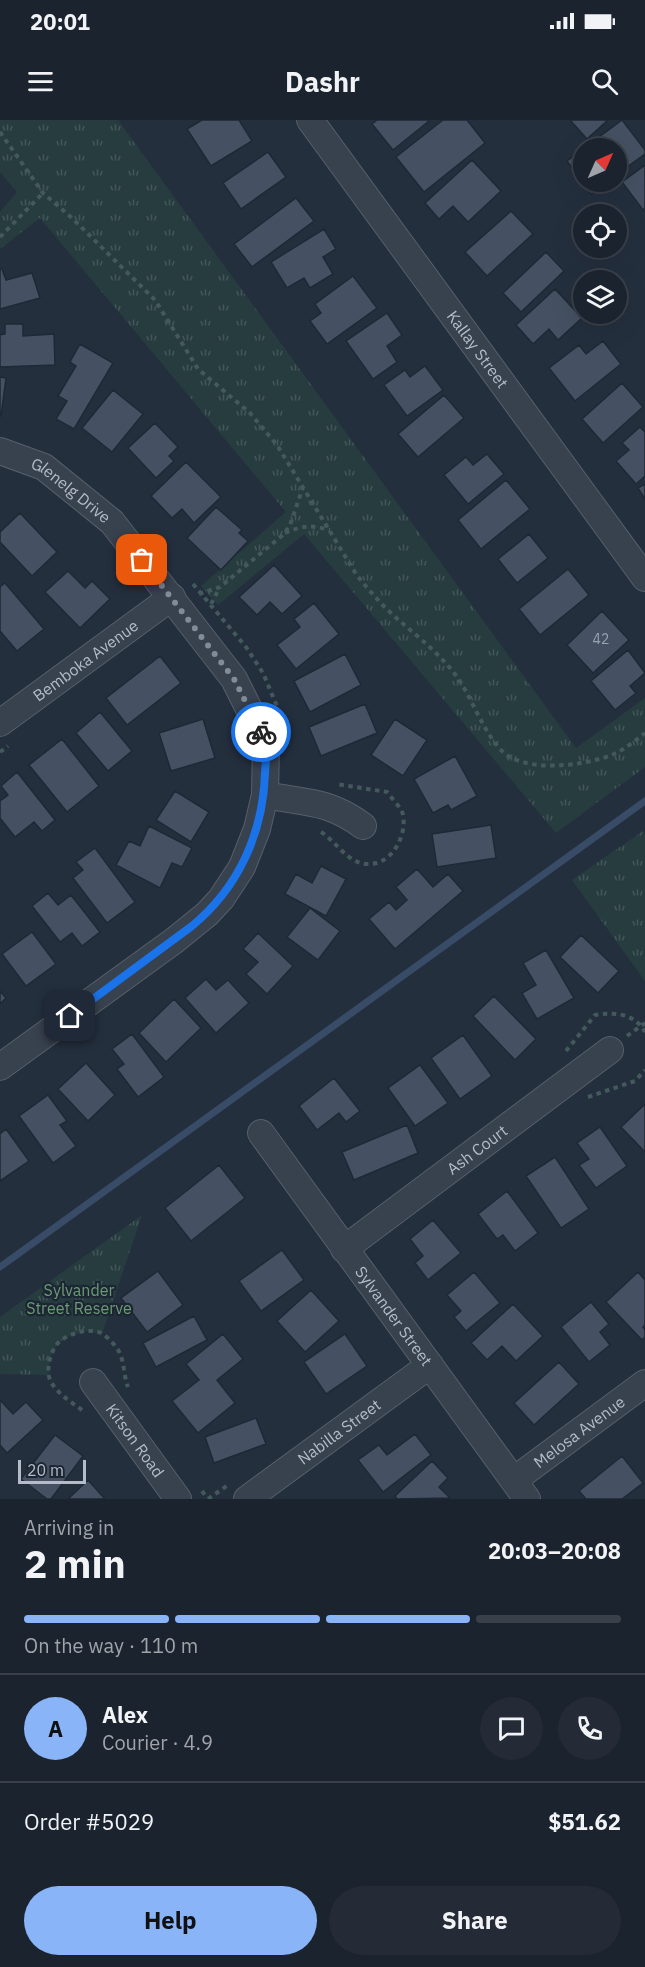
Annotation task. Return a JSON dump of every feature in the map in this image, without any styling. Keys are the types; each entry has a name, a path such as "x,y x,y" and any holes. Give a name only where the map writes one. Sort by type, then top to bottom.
{"street":[{"name":"Kallay Street","path":"310,120 644,575"},
{"name":"Glenelg Drive","path":"0,451 44,467 112,522 234,679 266,743 265,795 257,829 242,867 226,892 207,914 175,940 0,1067"},
{"name":"Bemboka Avenue","path":"0,723 172,597"},
{"path":"265,795 329,806 350,816 363,826"},
{"name":"Ash Court","path":"344,1249 610,1050"},
{"name":"Sylvander Street","path":"261,1133 521,1490"},
{"name":"Nabilla Street","path":"247,1499 430,1365"},
{"name":"Kitson Road","path":"93,1382 178,1499"},
{"name":"Melosa Avenue","path":"521,1490 645,1383"}],"path":[{"path":"0,132 43,193 72,218 155,300 198,369 250,413 277,445 356,573 371,593 451,669 486,730 501,750 512,759 532,765 582,762 616,753 645,733"},
{"path":"0,237 43,193"},
{"path":"284,534 290,525 303,487"},
{"path":"220,586 284,534 311,525 330,531"},
{"path":"186,576 246,647 263,673 281,717"}],"green space":[{"path":"0,120 118,120 576,748 645,698 645,767 556,833 304,534 218,605 201,586 286,512 40,218 0,249 0,212 17,192 0,172"},
{"path":"643,831 645,833 645,981 572,880"},
{"name":"Sylvander Street Reserve","path":"142,1215 102,1334 87,1331 59,1342 50,1357 49,1375 0,1374 0,1317"}],"building":[{"path":"202,120 239,120 252,141 211,166 187,129"},
{"path":"377,120 429,121 393,150 372,124"},
{"path":"443,120 467,120 485,143 424,192 396,157"},
{"path":"570,120 608,120 588,138"},
{"path":"622,120 645,150 645,154 627,167 627,138 598,138"},
{"path":"268,152 286,177 241,209 223,183"},
{"path":"573,156 573,169 567,161"},
{"path":"472,160 501,191 468,222 453,206 439,219 425,203"},
{"path":"645,165 645,208 643,210 627,189 627,178"},
{"path":"296,198 314,221 252,267 234,244"},
{"path":"511,211 533,234 487,276 465,252"},
{"path":"324,229 336,249 323,257 333,274 310,288 304,278 287,288 271,262"},
{"path":"546,252 564,271 521,312 503,293"},
{"path":"0,269 6,280 32,273 40,298 0,309"},
{"path":"353,276 377,308 327,344 310,321 321,313 315,304"},
{"path":"555,289 573,308 573,324 575,324 558,340 549,329 533,344 516,325"},
{"path":"387,313 402,335 387,346 397,362 373,379 346,341"},
{"path":"5,324 23,324 23,336 54,334 55,365 0,367 0,335 5,334"},
{"path":"603,341 621,364 575,401 549,368 579,345 586,354"},
{"path":"80,344 113,363 74,429 56,419 67,401 58,396 76,366 70,362"},
{"path":"425,366 443,390 407,416 384,385 405,370 410,377"},
{"path":"0,377 6,378 1,416 0,416"},
{"path":"622,383 643,407 603,443 582,419"},
{"path":"113,390 143,414 112,452 82,428"},
{"path":"444,395 464,418 418,457 398,434"},
{"path":"155,423 178,447 169,456 174,461 156,478 128,448"},
{"path":"640,427 645,432 645,476 636,484 616,461 629,450 622,443"},
{"path":"487,454 504,474 468,504 444,475 466,457 473,465"},
{"path":"186,462 221,497 194,523 182,509 172,518 151,496"},
{"path":"506,480 530,509 481,549 458,520"},
{"path":"645,484 645,499 638,488"},
{"path":"216,507 242,530 239,533 248,541 221,570 187,538"},
{"path":"20,513 57,552 32,576 0,542 0,532"},
{"path":"529,534 548,558 517,583 498,559"},
{"path":"274,565 302,596 282,614 270,602 257,615 239,597"},
{"path":"568,569 589,595 540,635 519,609"},
{"path":"68,571 85,588 92,581 110,599 80,628 45,592"},
{"path":"5,583 44,629 17,651 0,631 0,587"},
{"path":"314,603 339,634 296,669 277,645 300,627 294,619"},
{"path":"602,611 629,640 593,673 567,645"},
{"path":"628,650 645,673 630,686 636,693 615,710 591,681"},
{"path":"345,654 361,685 310,712 294,681"},
{"path":"160,656 181,683 127,725 106,698"},
{"path":"365,704 377,733 321,756 309,727"},
{"path":"100,712 132,751 108,771 76,733"},
{"path":"203,719 215,758 171,771 159,733"},
{"path":"395,719 427,740 403,776 371,755"},
{"path":"62,739 99,786 67,812 29,765"},
{"path":"455,756 477,796 451,810 448,805 433,813 414,779"},
{"path":"17,772 55,820 42,831 34,822 15,837 0,818 0,801 8,795 1,786"},
{"path":"175,791 209,812 191,842 156,820"},
{"path":"491,825 496,858 437,867 432,834"},
{"path":"149,826 192,848 182,867 172,863 160,888 116,865 129,841 140,846"},
{"path":"95,848 135,902 107,923 73,878 83,870 76,862"},
{"path":"321,866 346,879 326,916 285,894 296,874 312,883"},
{"path":"417,869 433,887 448,874 463,891 395,949 369,919 389,902 396,910 407,900 396,887"},
{"path":"48,893 58,905 71,895 100,932 82,946 72,933 60,942 32,906"},
{"path":"310,908 340,931 318,960 287,937"},
{"path":"32,932 56,964 26,986 2,954"},
{"path":"258,933 293,966 267,994 246,974 258,962 243,949"},
{"path":"581,935 619,971 598,993 560,957"},
{"path":"546,950 574,998 537,1019 522,993 536,985 523,963"},
{"path":"206,979 216,990 228,980 249,1003 216,1033 185,998"},
{"path":"0,991 6,998 0,1004"},
{"path":"494,996 536,1039 515,1060 473,1016"},
{"path":"174,999 201,1028 166,1062 139,1033"},
{"path":"132,1034 164,1077 138,1097 117,1069 124,1064 112,1049"},
{"path":"463,1035 492,1076 460,1099 431,1058"},
{"path":"86,1063 115,1095 88,1121 58,1089"},
{"path":"420,1065 448,1103 415,1126 388,1088"},
{"path":"334,1078 360,1111 346,1122 339,1113 317,1130 299,1106"},
{"path":"48,1095 67,1121 60,1125 76,1146 53,1163 19,1116"},
{"path":"645,1104 645,1152 621,1127"},
{"path":"407,1125 418,1153 354,1180 342,1152"},
{"path":"600,1127 627,1166 596,1188 579,1165 589,1159 577,1143"},
{"path":"6,1129 29,1161 0,1181 0,1134"},
{"path":"555,1157 589,1209 561,1228 526,1176"},
{"path":"219,1165 245,1198 191,1241 165,1208"},
{"path":"507,1191 538,1233 515,1251 503,1235 497,1239 478,1214"},
{"path":"433,1220 461,1253 428,1280 415,1263 423,1256 410,1239"},
{"path":"282,1250 304,1280 261,1311 239,1281"},
{"path":"158,1271 183,1305 147,1332 121,1298"},
{"path":"474,1272 500,1303 466,1331 454,1317 461,1311 447,1295"},
{"path":"638,1272 645,1280 645,1325 643,1327 645,1337 642,1340 606,1302"},
{"path":"311,1290 339,1321 305,1352 277,1321"},
{"path":"591,1302 609,1324 600,1332 610,1345 589,1362 561,1327"},
{"path":"513,1304 543,1336 516,1361 502,1346 487,1360 471,1343"},
{"path":"194,1316 207,1340 156,1367 143,1343"},
{"path":"223,1334 243,1359 217,1380 235,1403 198,1433 172,1401 199,1380 186,1364"},
{"path":"345,1334 367,1366 326,1394 304,1362"},
{"path":"559,1362 579,1384 534,1425 514,1403"},
{"path":"0,1400 13,1414 26,1402 43,1420 7,1453 0,1445"},
{"path":"256,1418 266,1444 214,1463 205,1437"},
{"path":"415,1434 431,1455 383,1492 358,1460 379,1445 387,1455"},
{"path":"55,1435 83,1456 51,1499 47,1499 21,1479"},
{"path":"622,1456 643,1483 622,1499 586,1499 579,1491"},
{"path":"432,1461 448,1478 439,1487 450,1498 397,1499 395,1496"},
{"path":"88,1480 105,1499 68,1499"}],"waterway":[{"path":"0,1267 645,801"}],"way so far":[{"path":"142,560 234,679 261,732"}],"route":[{"path":"70,1016 207,914 231,885 242,867 262,811 265,795 266,743 261,732"}]}
